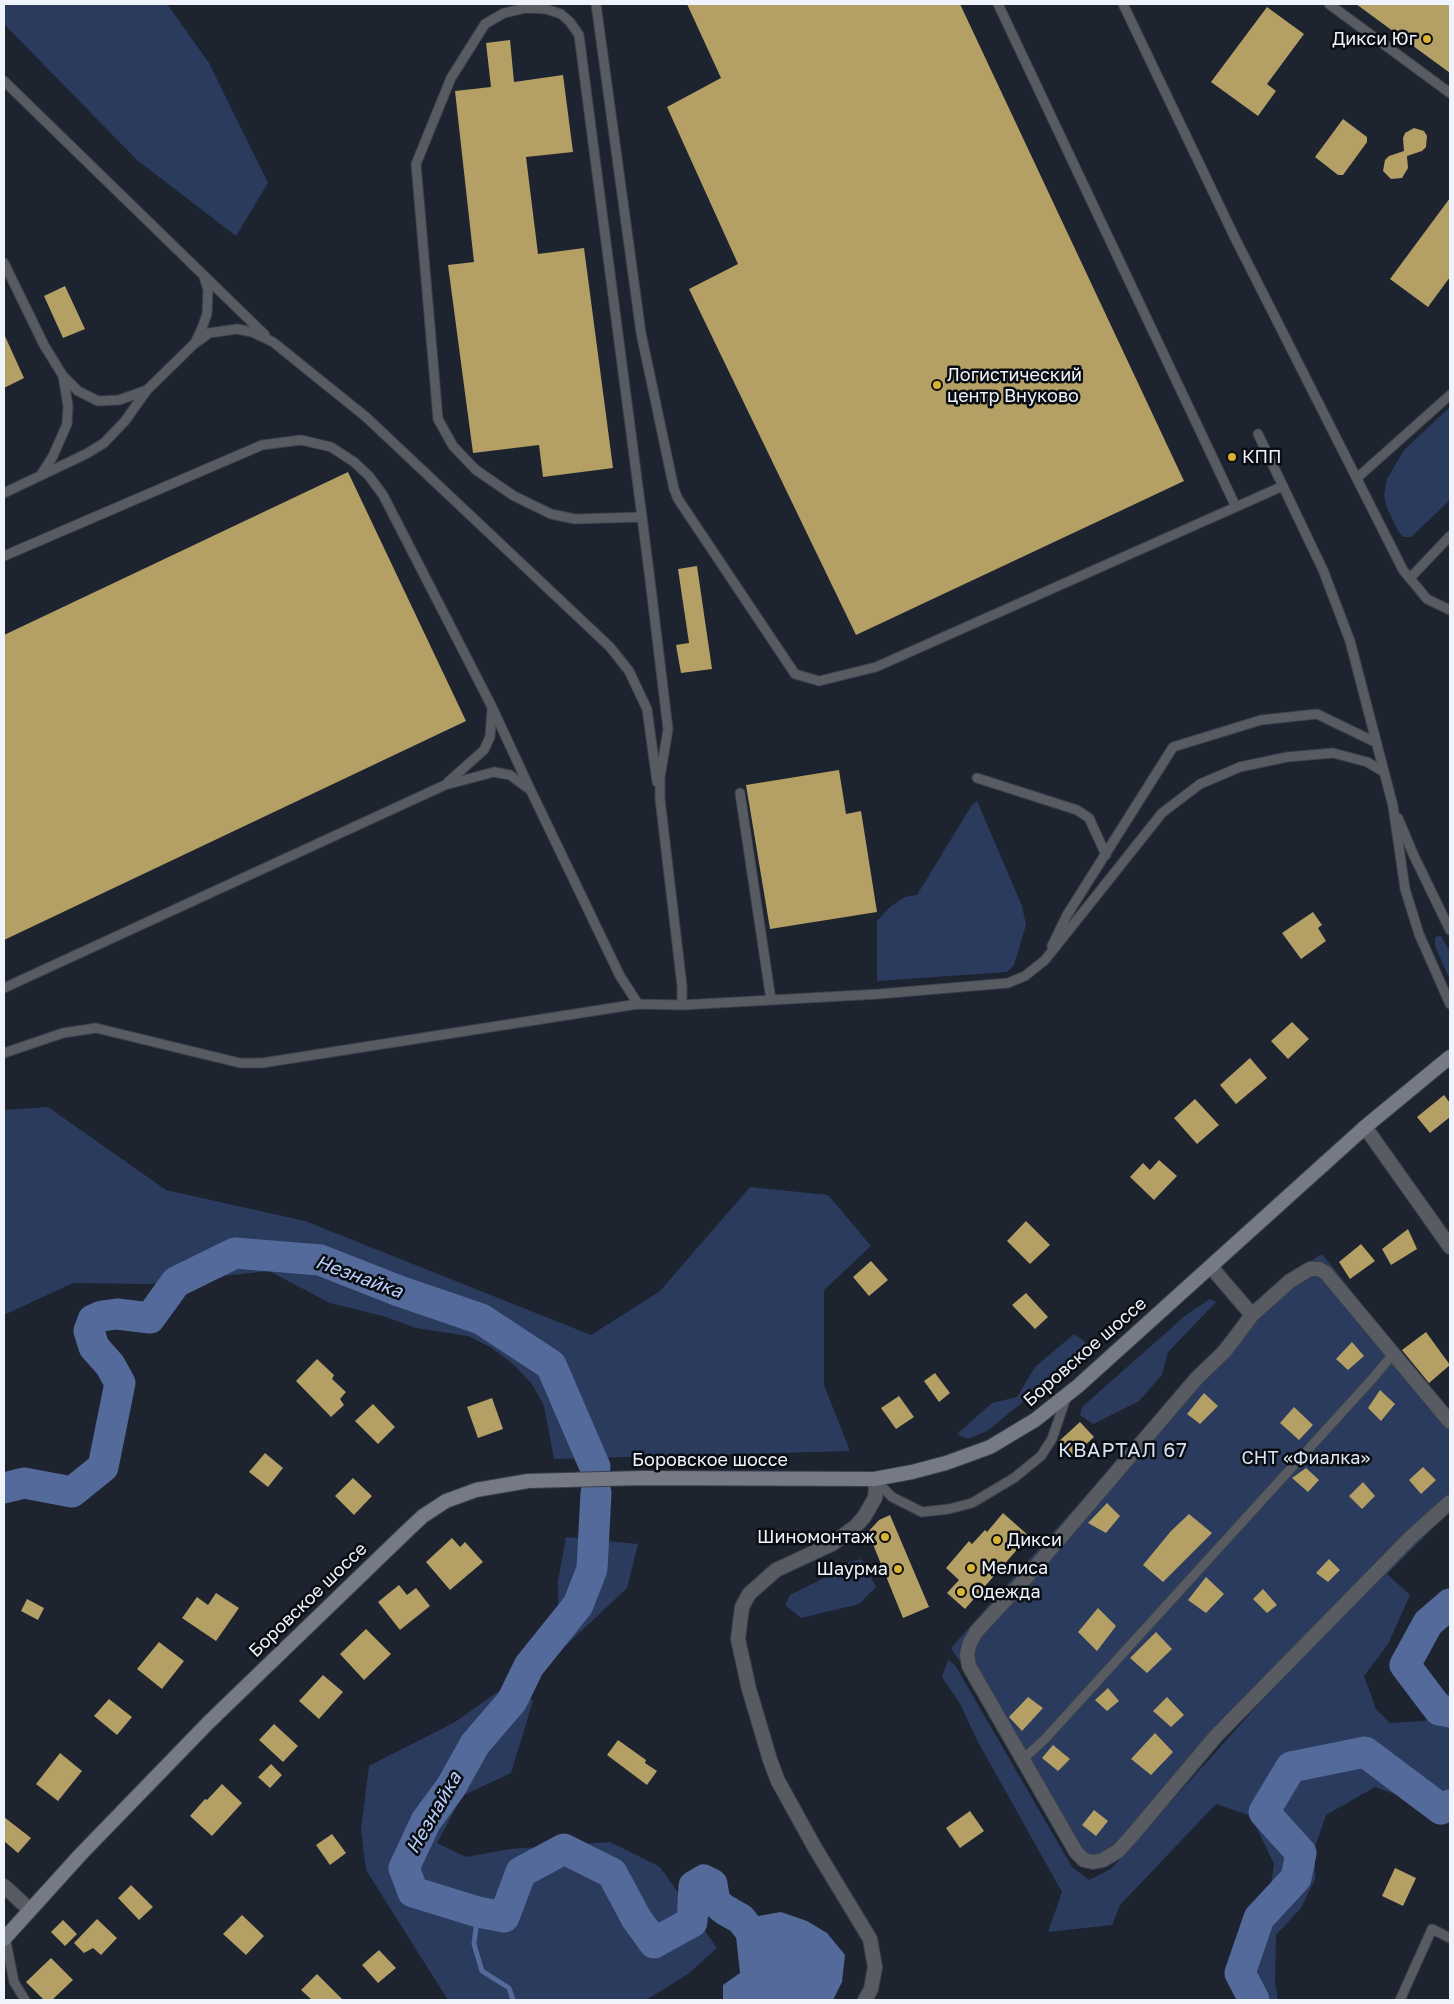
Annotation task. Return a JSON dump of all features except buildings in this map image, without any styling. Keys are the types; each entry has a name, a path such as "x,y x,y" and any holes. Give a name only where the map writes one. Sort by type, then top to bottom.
{"main road":[{"name":"Боровское шоссе","path":"4,1938 209,1722 306,1626 423,1516 446,1501 476,1490 528,1481 546,1480 642,1478 874,1479 946,1463 990,1447 1021,1429 1067,1395 1365,1127 1450,1057"}],"street":[{"path":"1365,1127 1450,1245"},
{"path":"1211,1267 1252,1315"},
{"path":"1450,1422 1326,1273 1319,1269 1310,1269 1290,1281 1252,1315 1224,1351 1197,1378 1025,1580 976,1632 967,1654 970,1666 1076,1852 1084,1860 1092,1862 1103,1860 1118,1851 1229,1723 1410,1538 1450,1502"},
{"path":"865,2000 871,1989 875,1967 870,1939 778,1781 749,1689 738,1639 742,1607 749,1594 776,1570 832,1544 854,1527 864,1517 875,1498 876,1488 874,1479"},
{"path":"4,1886 30,1910"}],"lane":[{"path":"596,4 641,333 674,489 678,499 795,674 819,681 876,667 1283,486"},
{"path":"998,4 1236,507"},
{"path":"1123,4 1235,238 1403,570 1427,599 1450,610"},
{"path":"1329,4 1450,93"},
{"path":"642,517 575,519 551,514 514,496 476,470 453,446 438,419 416,164 451,78 485,24 504,13 526,8 546,9 561,14 570,22 578,35 642,517 668,729 660,778 660,799"},
{"path":"4,81 273,342 366,417 610,647 629,671 647,709 660,799 682,986 682,1004"},
{"path":"4,263 44,346 63,376 78,391 98,401 119,400 147,390"},
{"path":"194,344 206,314 208,290 204,276"},
{"path":"4,493 86,454 104,443 125,421 147,390 194,344 209,333 237,329 252,332 273,342"},
{"path":"41,475 53,456 67,424 68,406 63,376"},
{"path":"1357,478 1450,395"},
{"path":"1258,434 1324,570 1343,620 1393,806 1401,868 1410,908 1425,948 1450,1004"},
{"path":"4,556 262,445 301,440 331,447 354,462 369,476 383,495 492,705 620,976 638,1004"},
{"path":"1410,578 1450,536"},
{"path":"445,785 484,750 490,737 492,705"},
{"path":"1045,960 1067,915 1173,747 1261,720 1317,714 1377,743"},
{"path":"4,1053 63,1033 96,1028 240,1063 262,1063 638,1004 682,1004 880,994 1008,983 1025,976 1045,960 1162,813 1200,784 1240,767 1287,757 1333,753 1366,762 1384,772"},
{"path":"4,988 445,785 494,772 510,776 531,791"},
{"path":"977,778 1077,810 1089,818 1106,855"},
{"path":"740,793 771,1000"},
{"path":"1393,806 1414,856 1450,930"},
{"path":"1022,1760 1045,1739 1393,1354"},
{"path":"874,1479 892,1497 922,1512 949,1509 972,1503 1014,1478 1041,1456 1052,1439 1067,1395"},
{"path":"1400,2000 1432,1929 1450,1938"},
{"path":"4,1938 14,1982 25,2000"}],"green space":[{"path":"4,4 167,4 209,63 268,183 236,236 137,160 4,24"},
{"path":"1450,407 1450,500 1411,537 1403,537 1387,508 1384,495 1387,479 1404,450"},
{"path":"977,801 1022,906 1026,925 1014,965 1007,972 877,981 877,921 890,907 905,897 917,895 972,805"},
{"path":"1441,936 1450,952 1450,980 1435,946 1435,937"},
{"path":"48,1107 166,1190 305,1221 591,1335 660,1291 750,1187 828,1195 871,1246 824,1290 824,1385 850,1451 554,1459 544,1406 532,1384 514,1365 492,1348 468,1336 416,1328 386,1317 330,1303 269,1271 150,1284 73,1283 4,1315 4,1110"},
{"name":"СНТ «Фиалка»","path":"1322,1254 1450,1414 1450,1511 1387,1574 1410,1595 1388,1644 1364,1676 1376,1709 1390,1723 1426,1721 1445,1694 1450,1693 1450,1822 1414,1801 1375,1787 1326,1815 1315,1847 1315,1879 1301,1908 1276,1935 1275,1982 1278,2000 1240,2000 1240,1960 1256,1926 1271,1886 1274,1864 1251,1816 1216,1804 1120,1905 1112,1925 1048,1932 1062,1892 978,1742 959,1702 942,1677 948,1660 955,1665 1072,1867 1089,1880 1111,1869 1281,1679 1104,1854 1091,1856 1079,1847 951,1648 1240,1321 1297,1270"},
{"path":"1210,1299 1216,1302 1168,1352 1162,1375 1139,1401 1093,1424 1080,1415 1082,1407 1186,1315"},
{"path":"1074,1334 1084,1341 1087,1350 987,1431 968,1439 957,1434 992,1403 1017,1397 1035,1367"},
{"path":"566,1537 638,1544 627,1588 559,1652 558,1581"},
{"path":"861,1559 876,1587 859,1604 801,1618 785,1605 790,1595 820,1580 840,1565"},
{"path":"509,1684 533,1701 511,1773 462,1796 437,1843 466,1857 510,1849 610,1842 660,1867 717,1948 688,1974 646,2000 448,2000 366,1870 361,1830 369,1766 455,1722"}],"shaded area":[{"path":"736,1898 747,1913 758,1916 781,1912 807,1921 827,1933 845,1955 842,1982 833,2000 723,2000 723,1985 740,1973 735,1927 725,1910 715,1902"}],"waterway":[{"name":"Незнайка","path":"4,1488 24,1483 72,1492 103,1467 120,1383 110,1365 94,1347 89,1331 93,1320 102,1316 117,1314 150,1318 176,1282 235,1253 320,1260 399,1291 481,1319 551,1365 595,1467"},
{"name":"Незнайка","path":"596,1493 592,1569 578,1605 529,1666 512,1701 475,1744 451,1787 426,1821 404,1868 413,1892 478,1912 504,1917 521,1872 564,1849 612,1873 636,1918 654,1943 692,1922 694,1886 704,1880 712,1884 715,1902 741,1919 804,2000"},
{"name":"Незнайка","path":"1450,1604 1428,1623 1405,1665 1439,1710 1450,1712"},
{"name":"Незнайка","path":"1254,2000 1240,1973 1259,1918 1296,1878 1301,1853 1264,1812 1291,1767 1365,1752 1441,1809 1450,1805"},
{"path":"478,1912 474,1944 482,1971 509,1988 513,2000"}],"place":[{"name":"Дикси Юг","path":"1427,39"},
{"name":"Логистический центр Внуково","path":"937,385"},
{"name":"КПП","path":"1232,457"},
{"name":"Шиномонтаж","path":"885,1537"},
{"name":"Дикси","path":"997,1540"},
{"name":"Мелиса","path":"971,1568"},
{"name":"Шаурма","path":"898,1569"},
{"name":"Одежда","path":"961,1592"}],"district":[{"name":"КВАРТАЛ 67","path":"1123,1451"}]}
